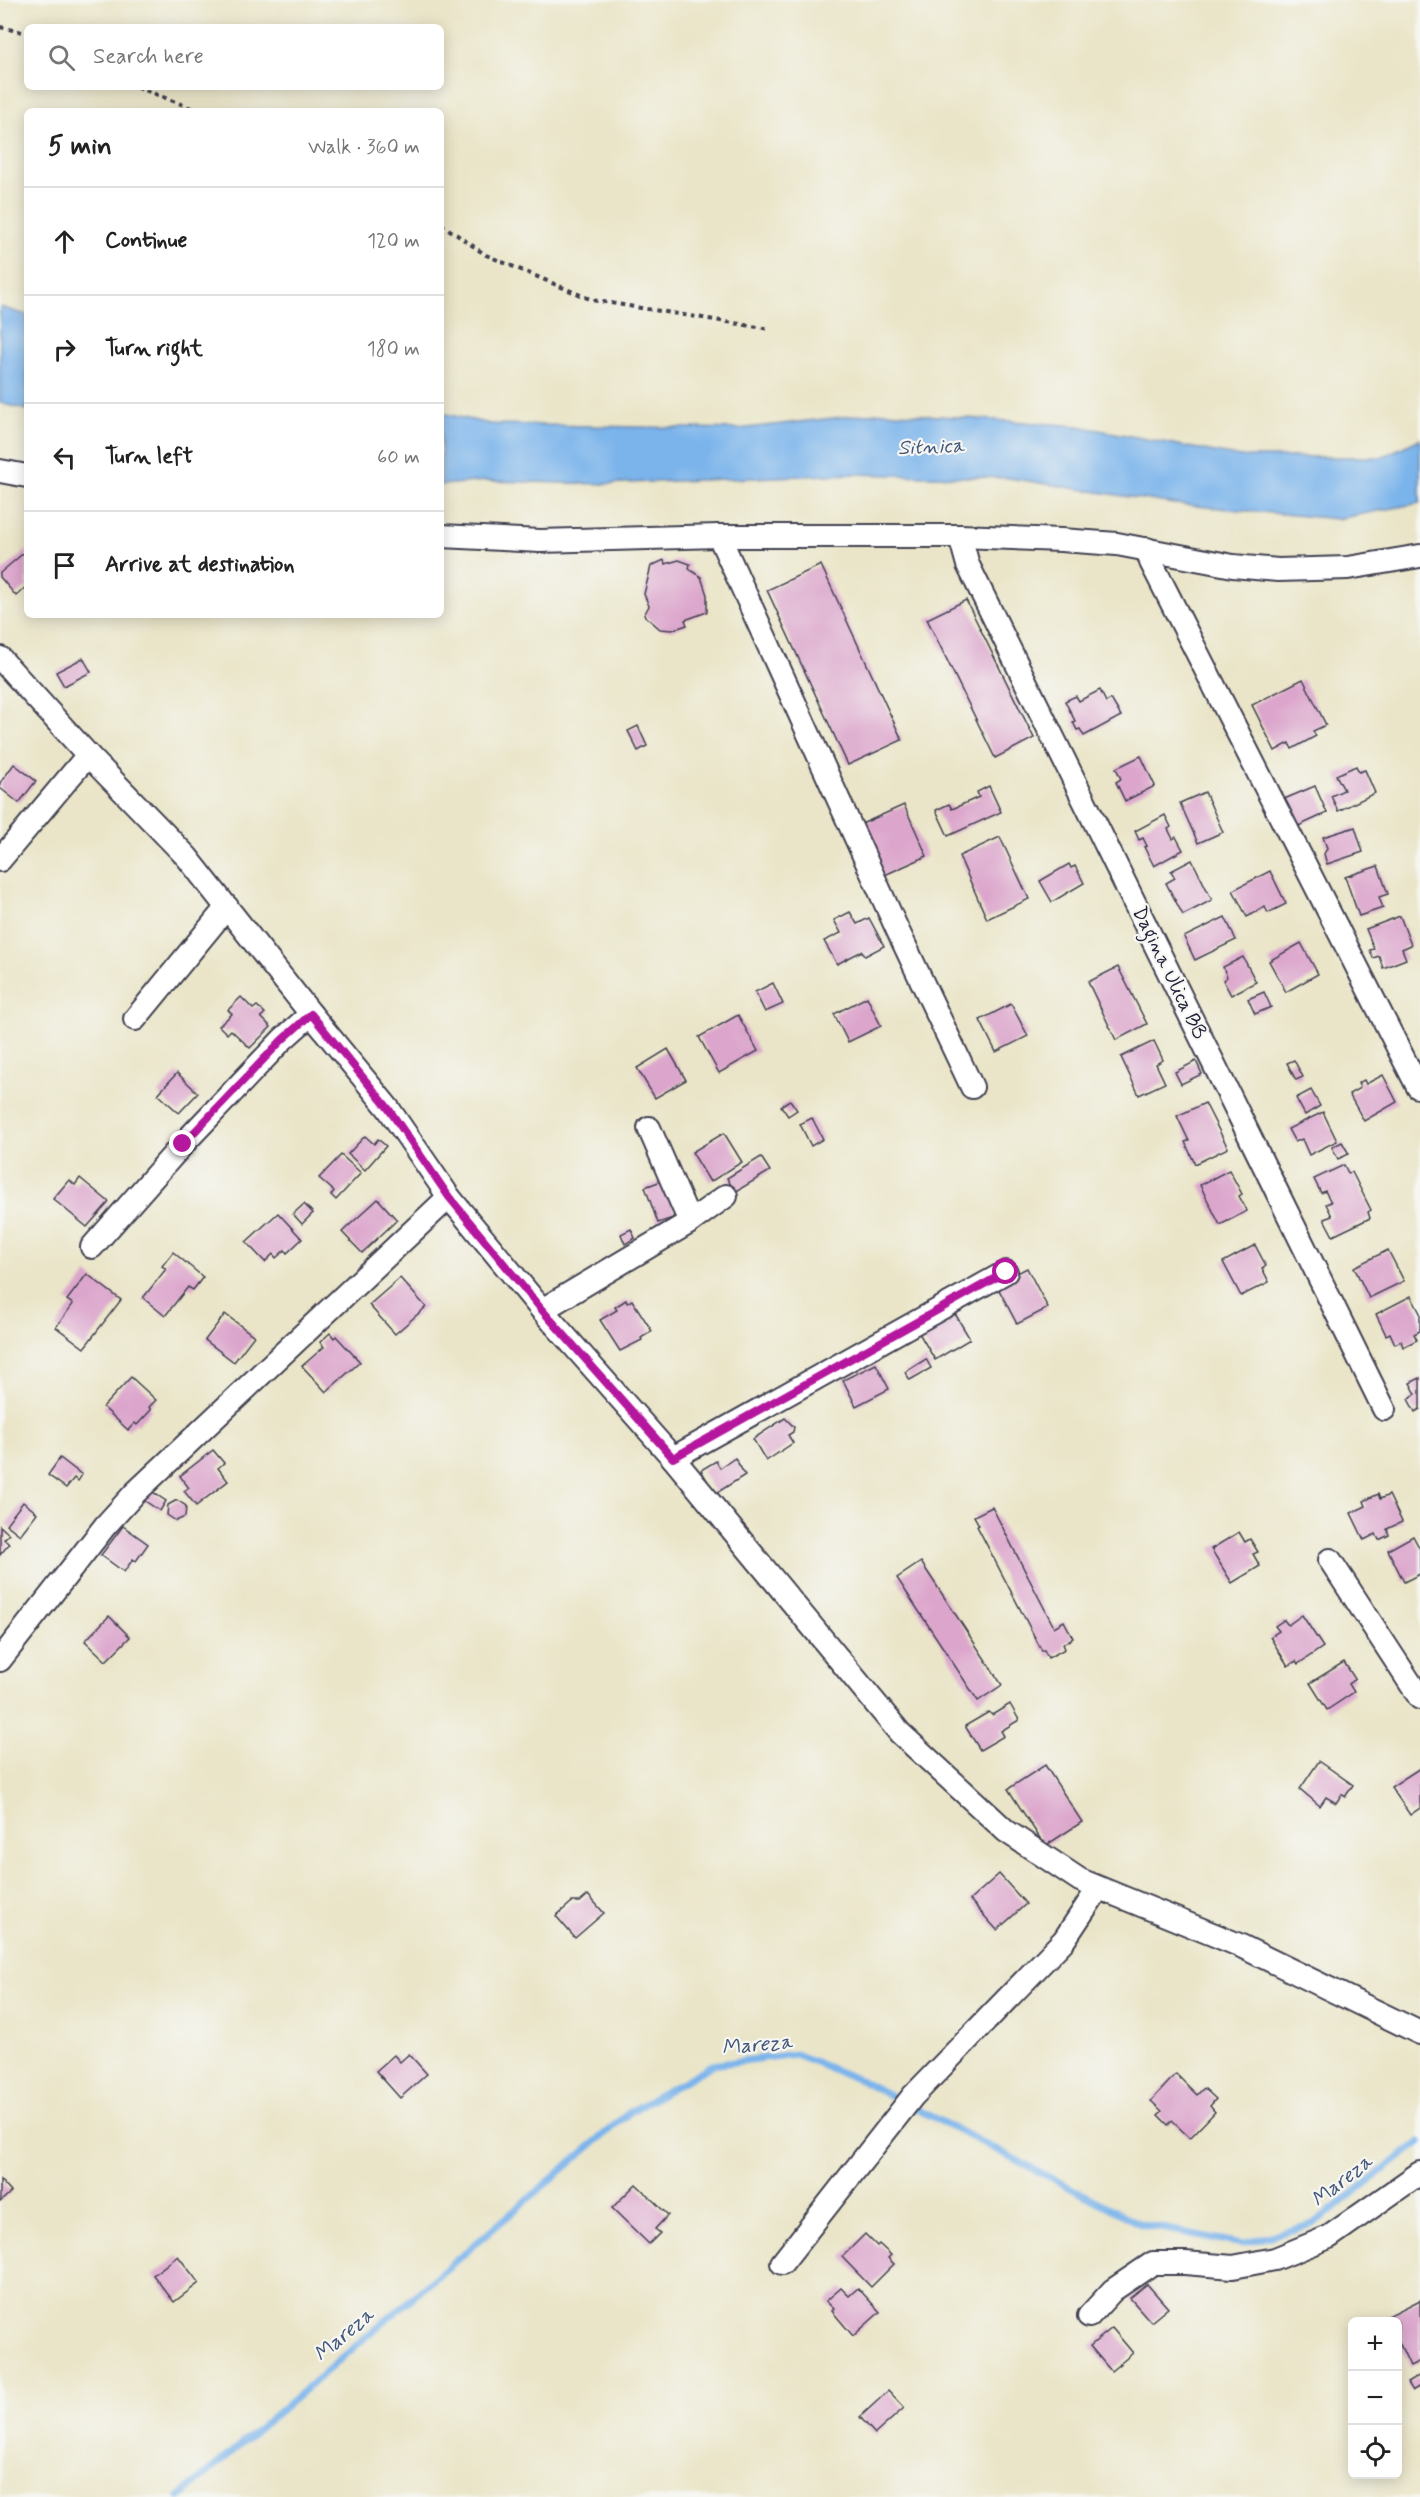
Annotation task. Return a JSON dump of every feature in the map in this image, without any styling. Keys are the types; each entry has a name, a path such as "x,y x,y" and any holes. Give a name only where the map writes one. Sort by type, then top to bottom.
{"street":[{"path":"0,471 24,475"},
{"path":"444,536 540,541 719,536 960,536 1091,541 1147,549 1233,566 1278,570 1348,568 1420,556"},
{"path":"719,536 893,921 972,1087"},
{"name":"Dagina Ulica BB","path":"960,536 973,576 1384,1408"},
{"path":"1147,549 1151,562 1418,1087"},
{"path":"0,658 88,755 188,857 388,1108 449,1197 542,1310 673,1458 900,1733 1006,1831 1049,1862 1098,1889 1239,1945 1420,2033"},
{"path":"0,860 88,755"},
{"path":"135,1019 227,907"},
{"path":"92,1247 183,1144 282,1040 311,1014"},
{"path":"649,1128 690,1222"},
{"path":"542,1310 690,1222 726,1196"},
{"path":"0,1660 105,1526 135,1493 449,1197"},
{"path":"673,1458 1006,1272"},
{"path":"1330,1560 1420,1698"},
{"path":"782,2263 906,2104 1064,1940 1098,1889"},
{"path":"1089,2316 1113,2290 1153,2263 1233,2267 1275,2259 1329,2237 1420,2173"}],"path":[{"path":"0,27 24,32"},
{"path":"144,90 191,108"},
{"path":"444,226 486,255 592,300 771,329"}],"water":[{"path":"0,307 24,314 24,409 0,403"},
{"name":"Sitnica","path":"885,412 1078,426 1241,457 1382,457 1420,439 1420,503 1337,519 1174,504 1009,478 852,474 602,484 487,481 444,485 444,414 490,424 738,429"}],"building":[{"path":"24,553 24,589 16,596 0,577 0,573"},
{"path":"664,560 665,564 679,560 690,564 689,569 701,577 707,595 707,612 685,620 687,625 672,630 660,629 644,615 649,606 644,594 651,566"},
{"path":"821,565 902,740 848,765 767,590"},
{"path":"966,600 1034,738 995,758 927,619"},
{"path":"83,658 91,672 64,686 56,672"},
{"path":"1303,679 1326,725 1313,731 1316,736 1292,749 1289,743 1275,751 1252,705"},
{"path":"1100,690 1106,702 1111,699 1121,716 1084,736 1080,729 1077,730 1065,701 1076,696 1079,701"},
{"path":"638,726 647,746 638,751 628,731"},
{"path":"1141,756 1155,786 1125,801 1116,782 1121,779 1116,768"},
{"path":"14,764 36,781 19,803 0,788 0,783"},
{"path":"1356,766 1359,772 1365,770 1375,793 1338,811 1331,796 1344,790 1336,775"},
{"path":"989,786 1001,812 948,836 936,810 949,804 952,809 979,797 977,792"},
{"path":"1315,786 1327,813 1294,828 1282,800"},
{"path":"1205,792 1223,832 1198,843 1180,803"},
{"path":"904,805 927,856 878,878 855,827"},
{"path":"1165,815 1171,827 1168,829 1173,839 1176,837 1183,850 1154,866 1144,847 1147,846 1143,838 1139,840 1135,831"},
{"path":"1355,827 1363,852 1327,864 1324,854 1327,848 1323,837"},
{"path":"1000,837 1029,899 987,919 959,856"},
{"path":"1192,860 1212,900 1183,915 1166,883 1175,878 1171,871"},
{"path":"1069,864 1071,868 1075,866 1084,883 1052,902 1040,881"},
{"path":"1378,866 1388,894 1379,897 1383,908 1359,916 1345,877"},
{"path":"1270,871 1286,904 1268,913 1265,907 1247,917 1233,890"},
{"path":"850,912 857,924 869,918 884,946 865,956 862,951 837,964 824,941 841,933 834,920"},
{"path":"1400,916 1411,945 1402,949 1406,959 1383,968 1379,956 1373,958 1370,950 1374,949 1366,929"},
{"path":"1225,917 1236,940 1195,960 1184,937"},
{"path":"1301,943 1318,974 1286,992 1269,961"},
{"path":"1243,957 1256,982 1231,995 1223,980 1227,977 1223,967"},
{"path":"1118,967 1147,1024 1116,1040 1088,982"},
{"path":"773,983 783,1004 765,1012 755,992"},
{"path":"1264,992 1271,1007 1255,1014 1248,999"},
{"path":"241,997 253,1009 257,1006 265,1013 261,1017 271,1027 250,1048 231,1030 227,1034 219,1026 232,1014 228,1010"},
{"path":"867,997 881,1026 848,1042 834,1014"},
{"path":"1011,1004 1028,1036 996,1052 980,1020"},
{"path":"738,1015 758,1051 719,1073 699,1037"},
{"path":"1154,1041 1163,1060 1156,1064 1165,1083 1139,1095 1121,1057"},
{"path":"668,1049 686,1080 655,1098 637,1068"},
{"path":"1294,1060 1303,1077 1296,1080 1287,1063"},
{"path":"1196,1061 1202,1074 1181,1084 1175,1072"},
{"path":"177,1073 198,1093 179,1113 158,1094"},
{"path":"1383,1075 1397,1102 1364,1121 1349,1094 1360,1088 1358,1083 1364,1080 1366,1084"},
{"path":"1311,1090 1320,1106 1305,1115 1296,1098"},
{"path":"790,1100 797,1110 788,1116 781,1106"},
{"path":"1205,1103 1228,1148 1195,1164 1185,1142 1189,1141 1177,1116"},
{"path":"1323,1112 1337,1141 1309,1155 1302,1139 1295,1142 1288,1129"},
{"path":"812,1118 823,1139 811,1146 800,1124"},
{"path":"724,1133 742,1162 710,1182 692,1152"},
{"path":"365,1136 374,1144 378,1139 386,1146 365,1170 348,1154"},
{"path":"1342,1142 1349,1154 1338,1159 1332,1147"},
{"path":"341,1155 361,1173 336,1200 331,1195 334,1191 319,1178"},
{"path":"761,1157 770,1171 735,1192 727,1178"},
{"path":"1344,1165 1348,1173 1352,1172 1371,1210 1368,1212 1370,1218 1333,1236 1324,1219 1332,1216 1326,1204 1331,1202 1325,1191 1321,1193 1314,1179"},
{"path":"1229,1170 1242,1194 1239,1196 1247,1211 1220,1225 1200,1185"},
{"path":"80,1178 109,1202 87,1227 53,1199 69,1180 75,1185"},
{"path":"664,1180 675,1211 673,1218 658,1223 645,1187"},
{"path":"378,1199 397,1220 362,1253 342,1232"},
{"path":"304,1204 313,1213 302,1224 293,1214"},
{"path":"278,1213 302,1239 287,1253 285,1250 276,1258 273,1254 265,1262 246,1242"},
{"path":"631,1229 635,1238 625,1244 621,1234"},
{"path":"1255,1245 1266,1266 1262,1268 1269,1282 1241,1296 1223,1262"},
{"path":"1388,1250 1404,1281 1369,1298 1354,1267"},
{"path":"173,1252 203,1277 193,1290 188,1287 165,1316 143,1298 166,1269 162,1266"},
{"path":"1027,1268 1048,1308 1017,1324 996,1284"},
{"path":"87,1274 121,1300 84,1348 56,1327 73,1304 67,1300"},
{"path":"400,1278 426,1307 395,1334 369,1305"},
{"path":"1411,1296 1420,1313 1420,1331 1414,1334 1417,1340 1403,1347 1401,1341 1395,1344 1390,1333 1386,1335 1376,1314"},
{"path":"626,1300 627,1303 632,1300 652,1331 641,1338 642,1340 620,1351 600,1320 617,1310 615,1307"},
{"path":"954,1312 970,1339 935,1360 919,1333"},
{"path":"225,1314 254,1336 234,1362 205,1340"},
{"path":"330,1333 334,1338 336,1336 360,1362 326,1392 302,1366 324,1347 320,1342"},
{"path":"926,1359 931,1368 910,1380 905,1372"},
{"path":"876,1364 889,1389 856,1406 843,1380"},
{"path":"131,1377 156,1400 149,1407 151,1410 137,1425 135,1423 128,1430 103,1407"},
{"path":"1420,1378 1420,1409 1415,1412 1408,1399 1416,1394 1410,1383"},
{"path":"785,1418 794,1427 793,1432 788,1435 793,1443 766,1461 753,1439"},
{"path":"213,1450 224,1463 218,1468 228,1481 196,1506 184,1491 189,1488 180,1476"},
{"path":"60,1458 82,1475 78,1481 74,1478 66,1488 48,1475"},
{"path":"735,1458 745,1475 715,1494 701,1470 716,1461 720,1468"},
{"path":"145,1487 166,1501 160,1511 139,1497"},
{"path":"1378,1494 1380,1499 1389,1495 1402,1522 1387,1529 1389,1535 1379,1540 1376,1534 1364,1540 1351,1513 1366,1506 1364,1501"},
{"path":"177,1500 186,1506 185,1517 176,1521 167,1515 168,1505"},
{"path":"23,1502 37,1513 20,1535 6,1524"},
{"path":"992,1507 1054,1627 1064,1621 1073,1638 1063,1644 1065,1649 1048,1658 1044,1650 1042,1651 977,1526 979,1525 974,1516"},
{"path":"0,1526 9,1534 4,1539 9,1544 0,1555"},
{"path":"123,1526 148,1544 136,1561 133,1559 124,1572 101,1555"},
{"path":"1239,1532 1245,1542 1250,1539 1258,1552 1253,1554 1260,1566 1232,1583 1211,1549"},
{"path":"1413,1536 1420,1549 1420,1574 1404,1582 1388,1550"},
{"path":"921,1562 1002,1685 978,1701 897,1578"},
{"path":"1302,1615 1323,1647 1298,1664 1296,1661 1288,1666 1270,1637 1279,1631 1275,1626 1284,1620 1288,1625"},
{"path":"109,1616 130,1637 106,1661 85,1641"},
{"path":"1344,1662 1355,1679 1349,1684 1354,1692 1327,1710 1310,1683"},
{"path":"1010,1704 1019,1720 1001,1731 1004,1736 980,1750 965,1726 989,1712 992,1715"},
{"path":"1319,1761 1353,1785 1345,1797 1342,1794 1336,1803 1326,1797 1320,1806 1300,1789"},
{"path":"1045,1765 1082,1822 1045,1846 1008,1789"},
{"path":"1420,1768 1420,1808 1410,1815 1391,1787"},
{"path":"999,1874 1026,1904 997,1930 970,1900"},
{"path":"588,1895 604,1913 575,1938 556,1916 572,1902 580,1902"},
{"path":"409,2054 427,2074 400,2098 376,2071 394,2055 400,2062"},
{"path":"1176,2074 1197,2095 1204,2088 1216,2099 1210,2106 1215,2112 1190,2138 1172,2121 1168,2125 1158,2115 1162,2111 1151,2101"},
{"path":"0,2180 11,2192 0,2202"},
{"path":"636,2184 668,2215 655,2229 660,2233 649,2244 612,2208"},
{"path":"865,2234 891,2255 888,2258 894,2264 871,2287 842,2257"},
{"path":"178,2256 199,2283 174,2302 153,2275"},
{"path":"1147,2284 1168,2308 1151,2322 1130,2298"},
{"path":"841,2288 849,2296 858,2288 880,2312 853,2336 826,2301"},
{"path":"1420,2300 1420,2361 1410,2366 1402,2349 1402,2317 1386,2317"},
{"path":"1112,2328 1133,2353 1111,2371 1090,2346"},
{"path":"1420,2375 1420,2386 1412,2391 1407,2383"},
{"path":"888,2391 904,2408 875,2434 860,2417"}],"waterway":[{"name":"Mareza","path":"179,2497 630,2112 712,2065 795,2054 862,2081 1141,2224 1242,2244 1313,2224 1420,2142"}],"route":[{"path":"183,1144 282,1040 311,1014 388,1108 449,1197 542,1310 673,1458 1006,1272"}]}
